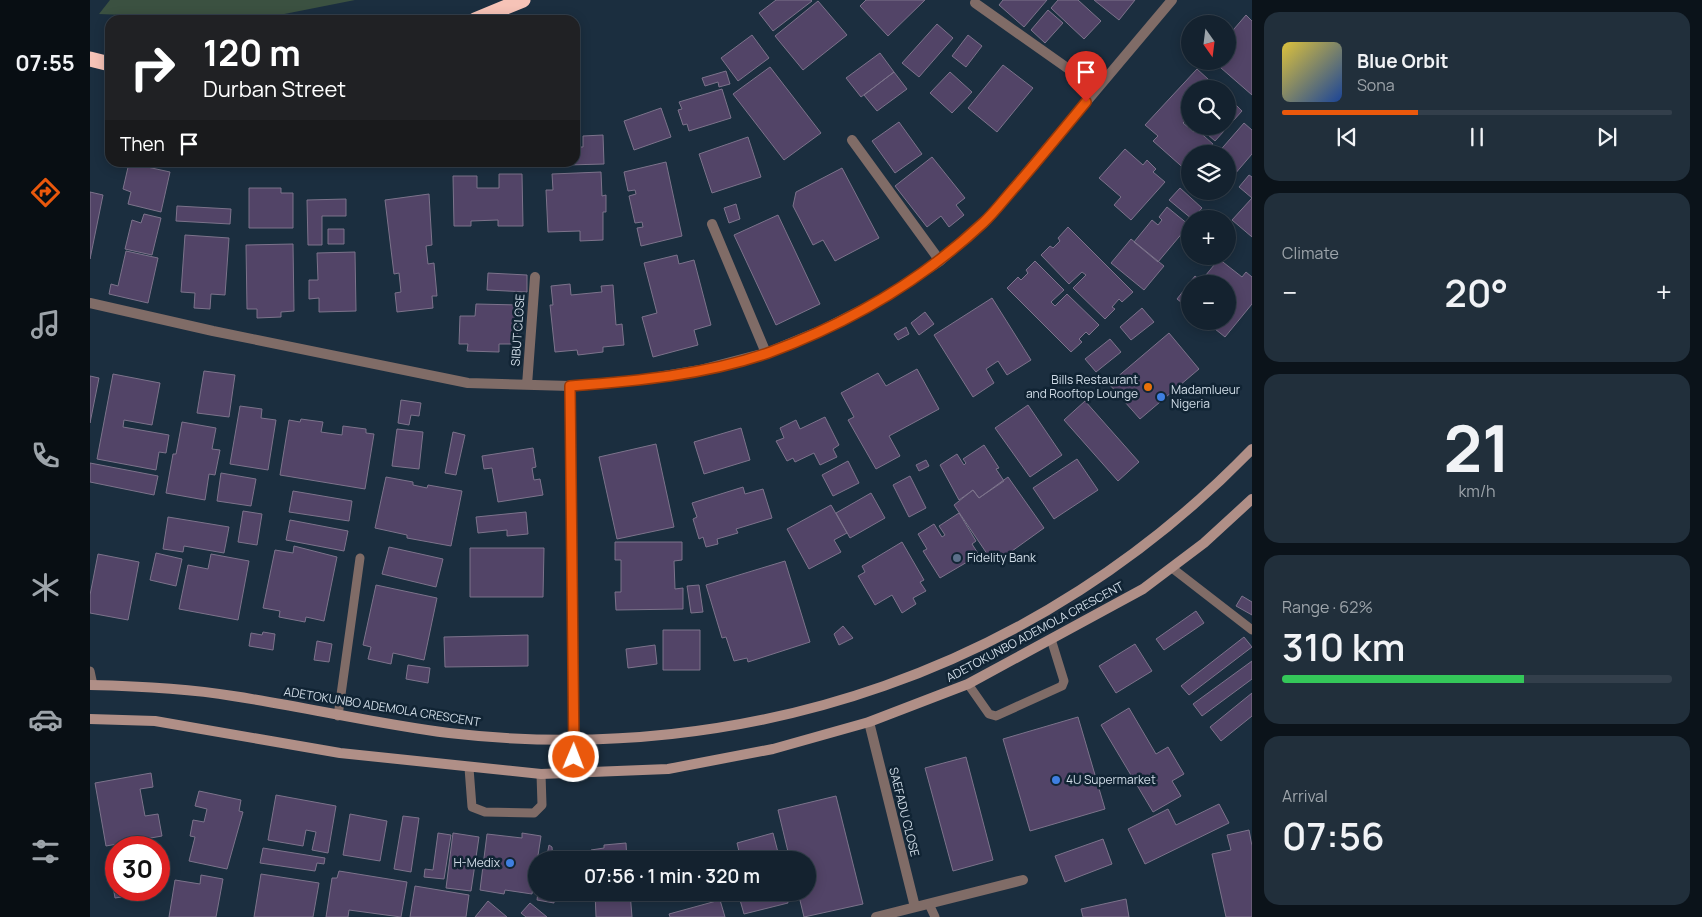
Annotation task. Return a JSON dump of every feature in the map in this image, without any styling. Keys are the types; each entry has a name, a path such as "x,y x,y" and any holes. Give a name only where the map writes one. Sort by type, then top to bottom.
{"highway":[{"path":"487,15 523,0"},
{"path":"90,59 105,63"}],"main road":[{"name":"ADETOKUNBO ADEMOLA CRESCENT","path":"92,685 155,686 234,696 338,716 450,733 575,740 662,736 742,725 849,699 929,670 1014,628 1066,599 1127,558 1180,518 1252,449"},
{"name":"ADETOKUNBO ADEMOLA CRESCENT","path":"90,719 155,721 340,753 469,768 542,774 668,769 773,749 869,722 968,684 1143,589 1204,543 1252,499"}],"street":[{"path":"90,302 213,331 468,383 570,386 640,380 691,372 766,353 824,329 879,301 940,261 985,222 1172,0"},
{"path":"975,4 1097,89"},
{"path":"852,140 940,261"},
{"path":"712,224 766,353"},
{"name":"SIBUT CLOSE","path":"527,386 534,277"},
{"path":"570,386 574,774"},
{"name":"SAEFADU CLOSE","path":"869,722 915,907"},
{"path":"876,917 1023,880"}],"lane":[{"path":"338,716 360,558"},
{"path":"1172,568 1252,630"},
{"path":"968,684 989,714 996,716 1062,686 1064,681 1051,639"},
{"path":"90,671 92,685"},
{"path":"469,768 472,806 485,812 534,813 542,805 542,774"},
{"path":"929,904 935,917"}],"green space":[{"path":"110,0 355,0 279,15 99,14"}],"building":[{"path":"776,0 812,1 773,31 759,13"},
{"path":"866,0 925,0 888,36 860,6"},
{"path":"1003,0 1047,0 1024,27 999,5"},
{"path":"1058,0 1078,0 1101,21 1084,39 1051,8"},
{"path":"1094,0 1135,0 1119,20"},
{"path":"818,1 847,35 803,70 775,36"},
{"path":"1048,10 1063,23 1045,43 1031,30"},
{"path":"1246,15 1252,21 1252,95 1223,70 1236,70 1236,27"},
{"path":"937,24 953,38 919,77 902,63"},
{"path":"752,35 769,58 738,81 721,58"},
{"path":"968,35 982,46 966,67 952,56"},
{"path":"880,53 894,72 861,97 846,78"},
{"path":"1003,65 1033,88 997,132 968,108"},
{"path":"770,67 821,133 784,160 733,94"},
{"path":"1198,70 1209,80 1187,80"},
{"path":"726,71 730,84 719,87 718,82 705,86 702,78"},
{"path":"894,72 907,89 877,111 864,95"},
{"path":"950,72 972,92 952,113 930,93"},
{"path":"1181,86 1181,135 1203,135 1213,144 1181,145 1181,166 1153,141 1158,136 1145,125"},
{"path":"722,89 731,118 689,131 687,124 683,125 678,110 682,109 679,102"},
{"path":"1236,105 1242,111 1236,118"},
{"path":"661,108 671,137 634,150 624,121"},
{"path":"899,122 922,154 895,173 872,141"},
{"path":"1244,123 1252,130 1252,154 1236,173 1236,145 1225,145 1234,135 1236,135 1236,132"},
{"path":"603,135 604,164 580,165 580,147 583,147 583,136"},
{"path":"1208,135 1220,135 1215,141"},
{"path":"748,137 761,177 712,193 699,154"},
{"path":"1125,149 1143,165 1147,160 1156,169 1153,172 1165,182 1131,220 1114,205 1121,197 1099,178"},
{"path":"932,157 965,198 956,205 964,215 949,227 941,216 927,227 895,186"},
{"path":"666,162 682,236 641,246 637,228 643,227 642,222 635,223 629,196 636,194 635,190 628,191 624,172"},
{"path":"128,167 147,167 170,172 161,212 128,204 131,192 123,189"},
{"path":"842,168 879,238 835,261 823,240 813,245 793,206 796,192"},
{"path":"601,172 602,196 606,195 606,212 603,212 603,240 580,241 580,231 548,232 546,190 553,190 552,174"},
{"path":"499,174 522,174 523,226 498,226 498,220 471,221 471,226 454,226 453,176 477,176 477,188 499,188"},
{"path":"1249,175 1252,177 1252,198 1239,187"},
{"path":"249,188 281,188 281,193 293,193 293,228 249,228"},
{"path":"1180,188 1181,200 1193,200 1202,208 1200,210 1181,210 1169,200"},
{"path":"90,192 103,195 90,259"},
{"path":"429,194 432,245 426,246 428,264 434,263 437,296 432,296 433,308 397,312 395,293 401,292 399,273 394,274 385,200"},
{"path":"1252,198 1252,237 1236,223 1236,216"},
{"path":"346,199 346,216 322,216 322,245 308,245 307,200"},
{"path":"736,204 740,219 729,223 724,208"},
{"path":"177,206 231,209 230,224 176,221"},
{"path":"1167,207 1181,218 1181,235 1158,262 1134,242 1152,220 1158,225 1162,220 1159,217"},
{"path":"144,214 161,218 152,255 125,249 132,220 141,223"},
{"path":"778,215 820,304 776,325 734,235"},
{"path":"1068,227 1133,292 1122,302 1119,299 1112,307 1115,309 1105,319 1073,288 1086,275 1082,272 1069,284 1041,255 1050,246 1053,248 1060,241 1058,238"},
{"path":"328,229 344,229 344,244 328,244"},
{"path":"185,235 229,238 225,295 211,294 210,309 194,308 195,293 181,292"},
{"path":"1131,239 1164,266 1144,290 1111,263"},
{"path":"293,244 294,311 281,312 281,317 257,318 257,309 247,309 246,245"},
{"path":"126,251 158,258 148,303 109,294 111,284 118,286"},
{"path":"355,252 356,311 319,312 319,298 309,299 309,280 318,280 317,253"},
{"path":"677,255 679,264 694,260 711,325 694,330 698,345 653,357 642,317 657,313 644,263"},
{"path":"1035,261 1064,290 1051,302 1055,306 1067,294 1099,325 1089,335 1086,332 1079,339 1082,342 1071,352 1007,288 1018,277 1021,280 1028,273 1026,270"},
{"path":"1214,265 1227,265 1242,277 1246,272 1252,277 1252,304 1236,324 1236,275 1206,275"},
{"path":"488,273 527,275 527,292 487,290"},
{"path":"570,284 571,295 602,292 601,286 613,285 616,325 622,324 624,345 603,347 603,352 578,355 577,350 555,352 550,305 553,305 551,286"},
{"path":"1181,294 1181,302 1177,299"},
{"path":"992,298 1031,360 1007,375 998,361 986,369 994,383 973,397 934,335"},
{"path":"476,304 519,305 517,344 499,344 499,352 467,351 468,344 459,344 460,316 475,316"},
{"path":"1142,308 1154,322 1131,340 1120,327"},
{"path":"925,312 934,324 919,335 911,323"},
{"path":"906,327 909,334 898,340 894,334"},
{"path":"1216,330 1231,330 1225,337"},
{"path":"1169,333 1199,369 1140,419 1109,384"},
{"path":"1110,339 1121,352 1096,372 1085,359"},
{"path":"917,369 939,409 889,436 900,456 876,469 848,420 854,417 841,393 878,373 886,386"},
{"path":"204,371 235,375 229,417 197,413"},
{"path":"113,374 160,383 152,425 124,420 123,427 169,435 166,453 159,452 156,470 97,459"},
{"path":"90,376 99,378 90,423"},
{"path":"401,400 421,403 419,416 411,415 409,425 398,423"},
{"path":"1085,401 1139,462 1118,481 1064,420"},
{"path":"1028,405 1062,455 1030,477 995,428"},
{"path":"240,406 262,409 261,418 276,420 268,470 230,464"},
{"path":"825,417 839,445 833,449 837,457 820,465 814,453 795,462 793,458 787,461 776,441 784,438 780,428 796,420 800,429"},
{"path":"301,419 323,422 321,432 342,435 343,426 366,429 366,433 374,434 365,489 280,475 289,420 300,422"},
{"path":"182,422 216,428 212,449 220,450 215,475 209,474 205,500 166,493 173,454 176,454"},
{"path":"741,428 750,460 704,474 694,442"},
{"path":"397,429 423,432 419,469 392,466"},
{"path":"453,432 465,435 456,475 445,473"},
{"path":"656,444 674,527 617,539 599,457"},
{"path":"984,445 999,468 996,469 1004,481 979,498 973,490 959,500 940,465 957,454 964,465 966,463 963,459"},
{"path":"533,448 536,467 532,468 534,480 540,479 543,495 498,502 492,468 484,469 482,456"},
{"path":"1077,459 1098,490 1054,519 1033,488"},
{"path":"926,460 929,466 919,471 916,465"},
{"path":"848,461 859,483 833,496 822,475"},
{"path":"90,463 158,476 154,495 90,482"},
{"path":"221,473 256,479 251,506 217,501"},
{"path":"910,476 926,508 909,517 893,485"},
{"path":"386,477 413,482 413,485 427,488 428,485 462,491 451,546 407,538 407,535 375,528"},
{"path":"1008,477 1044,528 994,564 954,505 973,490 979,498"},
{"path":"743,487 745,494 763,489 772,518 736,529 738,533 717,539 718,544 706,547 703,537 699,539 693,519 697,517 692,503"},
{"path":"293,491 352,501 349,521 289,512"},
{"path":"871,493 885,518 850,538 836,513"},
{"path":"831,505 847,533 834,540 841,552 809,569 787,529"},
{"path":"243,511 262,514 257,545 238,542"},
{"path":"526,512 528,534 507,536 507,530 478,533 476,517"},
{"path":"959,513 976,541 972,544 979,555 940,578 923,551 927,549 918,534 934,524 942,537 945,535 939,526"},
{"path":"168,517 229,527 224,553 184,546 183,552 163,549"},
{"path":"290,520 348,531 344,551 286,540"},
{"path":"615,542 682,542 682,560 674,561 675,589 683,588 683,609 616,610 615,592 621,592 621,560 615,560"},
{"path":"902,542 924,580 920,582 926,591 913,598 916,604 902,613 892,595 875,605 858,576 865,572 862,566"},
{"path":"294,546 337,557 324,621 306,617 305,622 279,617 280,611 263,608 275,550 293,553"},
{"path":"389,547 443,559 436,587 382,574"},
{"path":"470,548 544,548 543,597 470,597"},
{"path":"156,553 182,559 176,586 150,580"},
{"path":"98,554 139,562 128,620 90,613 90,595"},
{"path":"211,554 249,561 238,620 179,609 188,565 208,569"},
{"path":"785,561 810,642 748,662 747,658 734,661 726,637 722,638 706,585"},
{"path":"376,585 437,598 424,660 393,653 391,664 368,659 371,647 363,645"},
{"path":"699,585 703,612 691,613 687,586"},
{"path":"1242,596 1252,602 1252,615 1236,606"},
{"path":"1196,611 1204,623 1164,650 1156,639"},
{"path":"843,626 853,638 839,645 834,634"},
{"path":"663,630 700,630 700,670 663,670"},
{"path":"263,632 275,634 273,650 249,646 251,633 262,635"},
{"path":"528,635 528,666 445,667 444,637"},
{"path":"1244,637 1252,647 1189,695 1181,686"},
{"path":"317,641 332,644 329,662 314,660"},
{"path":"1135,644 1152,671 1116,693 1099,666"},
{"path":"655,645 657,664 628,668 626,649"},
{"path":"1252,661 1252,679 1202,716 1193,704"},
{"path":"408,665 430,668 428,683 406,679"},
{"path":"1252,693 1252,716 1221,741 1210,727"},
{"path":"1129,708 1156,754 1168,747 1184,774 1172,781 1181,796 1153,812 1101,725"},
{"name":"4U Supermarket","path":"1078,717 1105,809 1030,831 1003,739"},
{"path":"966,757 993,860 953,871 925,768"},
{"path":"151,773 153,787 140,789 145,816 158,814 162,836 105,836 105,840 95,783"},
{"path":"199,791 241,800 239,811 243,812 227,869 189,861 195,837 190,836 193,820 204,822 207,809 195,806"},
{"path":"276,795 336,806 328,853 312,850 316,832 306,830 303,846 268,840"},
{"path":"836,796 863,904 804,917 800,901 816,901 816,851 788,851 778,810"},
{"path":"1219,804 1229,823 1145,864 1128,829 1168,809 1176,825"},
{"path":"350,814 387,821 380,861 343,855"},
{"path":"403,816 419,818 411,872 394,869"},
{"path":"1249,830 1252,846 1252,917 1226,917 1212,854 1231,850 1227,835"},
{"path":"438,833 451,835 444,879 424,877 425,869 433,870"},
{"path":"453,833 479,837 471,891 446,888"},
{"name":"H-Medix","path":"522,833 541,836 539,851 528,851 528,893 505,890 504,894 480,890 487,834 522,838"},
{"path":"773,833 778,851 739,851 737,843"},
{"path":"1103,839 1112,864 1065,882 1055,856"},
{"path":"626,843 626,851 591,851 604,848 604,845"},
{"path":"549,845 552,847 552,851 548,851"},
{"path":"263,848 325,858 324,864 317,863 315,871 260,863"},
{"path":"339,871 407,882 401,917 349,910 348,917 326,917 332,878 337,878"},
{"path":"261,874 319,883 313,917 254,917"},
{"path":"201,875 223,879 216,917 169,917 175,880 200,884"},
{"path":"415,886 469,895 466,917 410,917"},
{"path":"1126,899 1129,917 1083,917 1081,909"},
{"path":"488,901 507,917 475,917"},
{"path":"595,901 631,901 632,917 596,917"},
{"path":"720,901 725,917 670,917 669,914"},
{"path":"740,901 788,901 788,903 744,914"},
{"path":"530,903 547,917 526,917 521,913"}],"place":[{"name":"Bills Restaurant and Rooftop Lounge","path":"1148,387"},
{"name":"Madamlueur Nigeria","path":"1161,397"},
{"name":"Fidelity Bank","path":"957,558"},
{"name":"4U Supermarket","path":"1056,780"},
{"name":"H-Medix","path":"510,863"}],"route":[{"path":"574,757 570,386 640,380 685,373 766,353 824,329 879,301 940,261 985,222 1086,102"}]}
